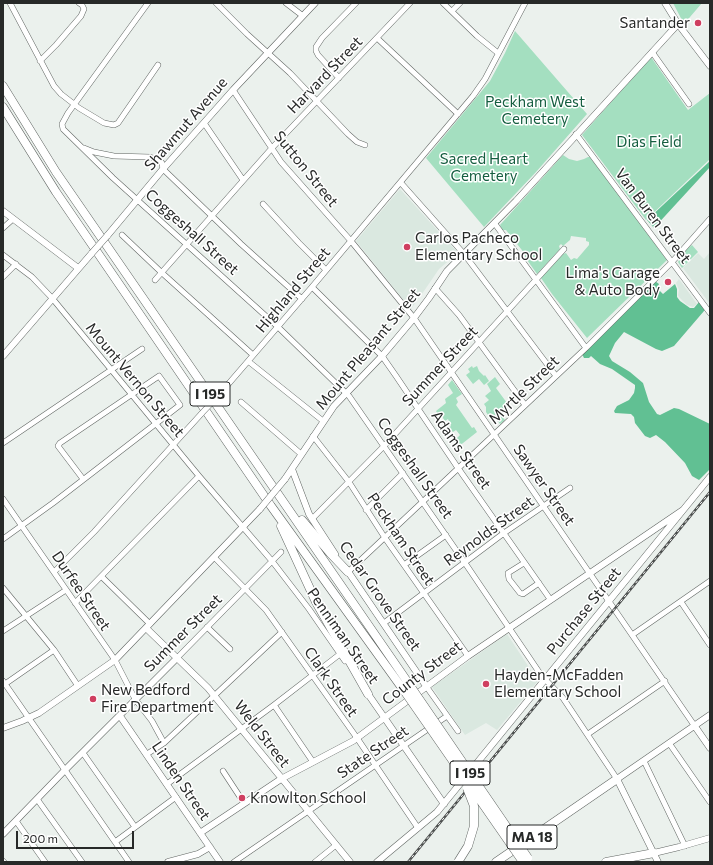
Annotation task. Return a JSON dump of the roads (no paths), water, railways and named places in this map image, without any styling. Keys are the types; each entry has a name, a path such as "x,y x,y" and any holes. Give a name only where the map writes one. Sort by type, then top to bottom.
{"highway":[{"name":"I 195","path":"3,86 56,172 279,495 452,759 523,862"},
{"name":"I 195","path":"3,107 50,183 271,506 408,690 531,862"},
{"path":"279,495 330,554 348,572"},
{"path":"271,506 316,602 368,694"},
{"path":"452,759 468,791 475,812 471,840 458,862"},
{"name":"MA 18","path":"496,862 617,779"},
{"path":"606,862 654,852"}],"main road":[{"name":"Shawmut Avenue","path":"3,356 163,169 233,90 315,3"},
{"path":"665,3 678,24 710,66"},
{"name":"Mount Pleasant Street","path":"3,728 29,718 51,705 115,660 244,527 285,479 300,454 334,406 382,356 414,318 447,271 494,224 678,24"},
{"path":"3,211 78,268"},
{"name":"Cedar Grove Street","path":"292,469 312,519 384,622 426,686"},
{"name":"Purchase Street","path":"377,862 435,814 444,804 710,477"},
{"name":"County Street","path":"200,833 281,779 345,746 357,738 426,686 508,628 683,510"},
{"path":"656,528 663,536"},
{"name":"Weld Street","path":"148,626 214,695 350,862"},
{"name":"Summer Street","path":"4,830 16,821 177,658"},
{"name":"Penniman Street","path":"368,694 444,804"},
{"name":"MA 18","path":"617,779 710,715"},
{"name":"Linden Street","path":"120,716 220,862"},
{"name":"Sawyer Street","path":"694,725 710,748"},
{"name":"Coggeshall Street","path":"617,779 658,862"},
{"path":"654,852 684,846 710,838"},
{"path":"168,862 198,854 210,847"}],"street":[{"path":"10,3 54,86 61,94 99,121 114,126 143,88 158,65"},
{"path":"40,61 77,21 84,9 79,3"},
{"path":"148,3 74,104 65,118 62,127 67,135 81,146 94,152 114,156 154,158 162,163 163,169 211,216 302,299"},
{"path":"216,3 247,34 290,73 316,102 357,142 365,144"},
{"path":"286,3 303,16"},
{"path":"339,78 318,55 316,47 322,38 356,3"},
{"name":"Harvard Street","path":"155,280 186,243 272,148 410,3"},
{"path":"443,3 477,36 498,53"},
{"path":"452,12 460,3"},
{"name":"Highland Street","path":"54,572 94,532 218,396 401,183 480,86 525,3"},
{"path":"377,38 458,114"},
{"path":"652,52 689,104"},
{"name":"Sutton Street","path":"233,90 281,162 351,241"},
{"path":"204,123 243,180"},
{"name":"Van Buren Street","path":"576,134 710,312"},
{"name":"Coggeshall Street","path":"81,146 108,173 278,327 346,393 465,562 544,680 561,695 617,779"},
{"path":"401,183 464,254 556,376"},
{"path":"263,204 326,270"},
{"path":"3,228 13,219"},
{"name":"Myrtle Street","path":"348,572 586,348 672,262 710,219"},
{"path":"494,224 586,348"},
{"path":"122,235 253,355"},
{"name":"Sawyer Street","path":"351,241 414,318 694,725"},
{"name":"Summer Street","path":"312,519 384,446 564,249"},
{"name":"Mount Vernon Street","path":"3,255 32,277 52,298 199,476 244,527"},
{"path":"3,277 16,264"},
{"name":"Adams Street","path":"312,287 382,356 550,599"},
{"path":"435,288 459,315 525,405"},
{"path":"3,443 142,349"},
{"path":"248,362 323,422"},
{"path":"3,539 180,405 159,376 60,443 58,446 82,479"},
{"path":"241,402 300,454"},
{"name":"Peckham Street","path":"313,436 349,482 385,538 468,656"},
{"path":"366,510 403,473"},
{"path":"75,603 199,476"},
{"name":"Reynolds Street","path":"384,622 504,533 570,488"},
{"name":"Durfee Street","path":"3,499 115,660 136,699 155,726 164,743"},
{"name":"Penniman Street","path":"244,527 309,609 368,694"},
{"path":"404,565 446,535"},
{"name":"Summer Street","path":"177,658 281,552"},
{"name":"Clark Street","path":"214,557 266,610 357,738 418,828"},
{"path":"524,563 508,573 509,579 520,593 523,594 539,583"},
{"path":"102,577 148,626"},
{"path":"632,635 710,581"},
{"path":"3,588 54,650 78,686"},
{"path":"3,631 66,590"},
{"path":"681,602 710,645"},
{"path":"207,627 230,649"},
{"path":"147,754 164,743 282,632"},
{"path":"54,650 4,682 129,862"},
{"path":"167,784 340,654"},
{"path":"588,734 664,681"},
{"name":"Cedar Grove Street","path":"426,686 458,731"},
{"path":"274,705 313,762"},
{"name":"State Street","path":"234,862 447,716"},
{"path":"669,743 710,802"},
{"path":"83,752 135,826"},
{"path":"644,761 684,846"},
{"path":"223,771 244,803"},
{"path":"115,842 176,797"},
{"path":"37,799 82,862"},
{"path":"16,821 45,862"},
{"path":"315,862 336,845"}],"railway":[{"path":"408,862 710,492"}],"place":[{"name":"Santander","path":"698,23"},
{"name":"Carlos Pacheco Elementary School","path":"407,247"},
{"name":"Lima's Garage & Auto Body","path":"668,282"},
{"name":"Hayden-McFadden Elementary School","path":"486,684"},
{"name":"New Bedford Fire Department","path":"93,699"},
{"name":"Knowlton School","path":"242,798"}],"park label":[{"name":"Peckham West Cemetery","path":"535,110"},
{"name":"Dias Field","path":"649,142"},
{"name":"Sacred Heart Cemetery","path":"484,168"}]}
